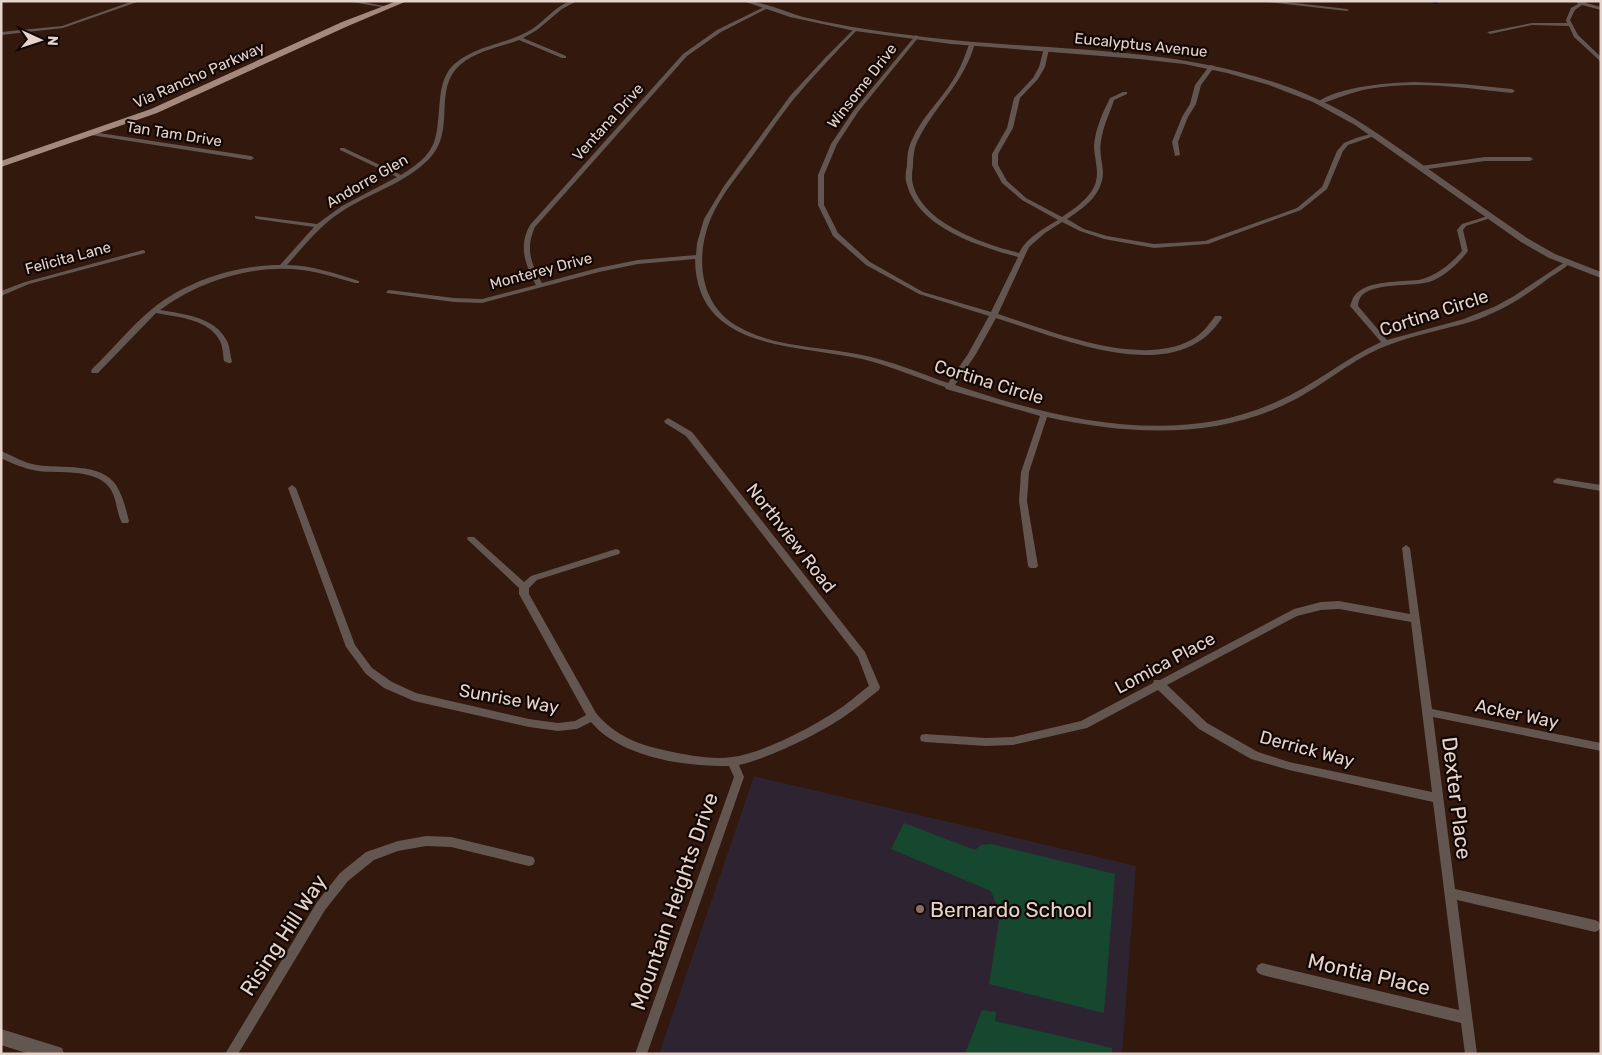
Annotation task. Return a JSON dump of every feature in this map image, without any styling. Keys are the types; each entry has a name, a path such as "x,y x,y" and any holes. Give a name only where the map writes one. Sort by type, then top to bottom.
{"main road":[{"name":"Via Rancho Parkway","path":"1,164 93,134 154,111 404,1"}],"street":[{"path":"1,34 63,27 138,1"},
{"path":"348,1 387,7"},
{"name":"Andorre Glen","path":"282,267 317,226 342,208 420,165 437,146 441,136 445,83 452,71 470,56 520,38 538,27 560,6 575,1"},
{"name":"Eucalyptus Avenue","path":"746,1 797,18 855,29 916,38 1152,57 1212,66 1269,82 1320,102 1358,123 1524,240 1567,263 1601,275"},
{"path":"1262,1 1347,10"},
{"path":"1575,1 1584,2 1601,9"},
{"path":"1584,2 1569,14 1568,20 1576,36 1601,60"},
{"name":"Ventana Drive","path":"540,286 527,261 524,250 527,234 532,226 685,55 719,31 764,8"},
{"path":"1490,32 1532,24 1570,25"},
{"name":"Cortina Circle","path":"855,29 816,70 784,108 720,196 705,226 699,257 700,282 705,299 716,314 735,328 768,341 840,352 877,361 949,387 1065,420 1118,428 1146,429 1199,426 1249,415 1288,400 1367,352 1386,343 1500,307 1567,263"},
{"path":"520,38 564,57"},
{"name":"Winsome Drive","path":"916,38 838,134 826,158 821,176 819,192 821,209 830,227 841,242 869,265 894,281 921,293 994,315"},
{"path":"972,43 964,66 915,139 908,165 909,182 917,201 940,223 974,242 1021,256"},
{"path":"1046,49 1042,67 1035,79 1022,90 1017,98 1010,128 995,154 995,165 1004,182 1011,190 1024,199 1090,233 1125,242 1162,246 1206,243 1299,209 1325,188 1340,150 1346,144 1358,138 1374,135"},
{"path":"1592,51 1601,51"},
{"path":"1177,155 1175,142 1184,117 1193,104 1198,85 1212,66"},
{"path":"1320,102 1356,88 1401,82 1436,83 1512,91"},
{"path":"949,387 964,368 994,315 1026,246 1034,237 1086,202 1094,192 1101,178 1101,170 1096,155 1098,138 1112,99 1126,93"},
{"name":"Tan Tam Drive","path":"93,134 251,158"},
{"path":"342,149 401,177"},
{"path":"1421,168 1485,158 1530,158"},
{"path":"257,217 317,226"},
{"path":"1386,343 1354,306 1354,297 1360,291 1372,288 1428,280 1460,258 1465,251 1460,230 1464,225 1491,217"},
{"name":"Felicita Lane","path":"1,294 27,283 143,252"},
{"name":"Monterey Drive","path":"389,292 454,300 482,300 598,270 638,262 699,257"},
{"path":"95,371 154,311 180,294 202,284 250,270 282,267 314,269 357,282"},
{"path":"154,311 190,318 210,327 224,342 228,361"},
{"path":"994,315 1096,347 1118,352 1152,353 1190,344 1201,338 1218,318"},
{"path":"1032,566 1023,501 1025,472 1044,415"},
{"name":"Northview Road","path":"668,421 689,434 862,655 875,687 839,714 766,751 732,762"},
{"path":"1,454 13,461 36,467 87,472 106,478 114,488 125,521"},
{"path":"1557,481 1601,488"},
{"name":"Sunrise Way","path":"292,488 351,647 369,671 388,685 414,697 529,723 558,727 577,725 592,716"},
{"path":"471,539 524,586 524,594 601,729 616,739 647,751 674,757 732,762"},
{"name":"Dexter Place","path":"1406,548 1471,1054"},
{"path":"524,586 534,578 616,552"},
{"name":"Lomica Place","path":"925,738 986,742 1013,741 1083,725 1294,613 1321,606 1339,605 1416,619"},
{"name":"Derrick Way","path":"1158,684 1203,726 1255,756 1289,766 1438,798"},
{"name":"Acker Way","path":"1427,712 1601,747"},
{"name":"Mountain Heights Drive","path":"641,1054 739,777 732,762"},
{"name":"Rising Hill Way","path":"231,1054 321,906 344,877 370,856 398,846 426,840 451,842 529,861"},
{"path":"1451,893 1595,926"},
{"name":"Montia Place","path":"1262,969 1466,1018"},
{"path":"1,1037 29,1050 56,1054"}],"shaded area":[{"name":"Bernardo School","path":"754,776 1136,866 1122,1054 659,1054"}],"green space":[{"path":"904,823 975,850 981,845 991,844 1115,874 1104,1013 989,984 1000,914 991,891 891,849"},
{"path":"982,1010 996,1012 995,1021 1112,1048 1112,1054 965,1054"}],"waterway":[{"path":"1430,1 1437,3"}],"place":[{"name":"Bernardo School","path":"920,909"}]}
